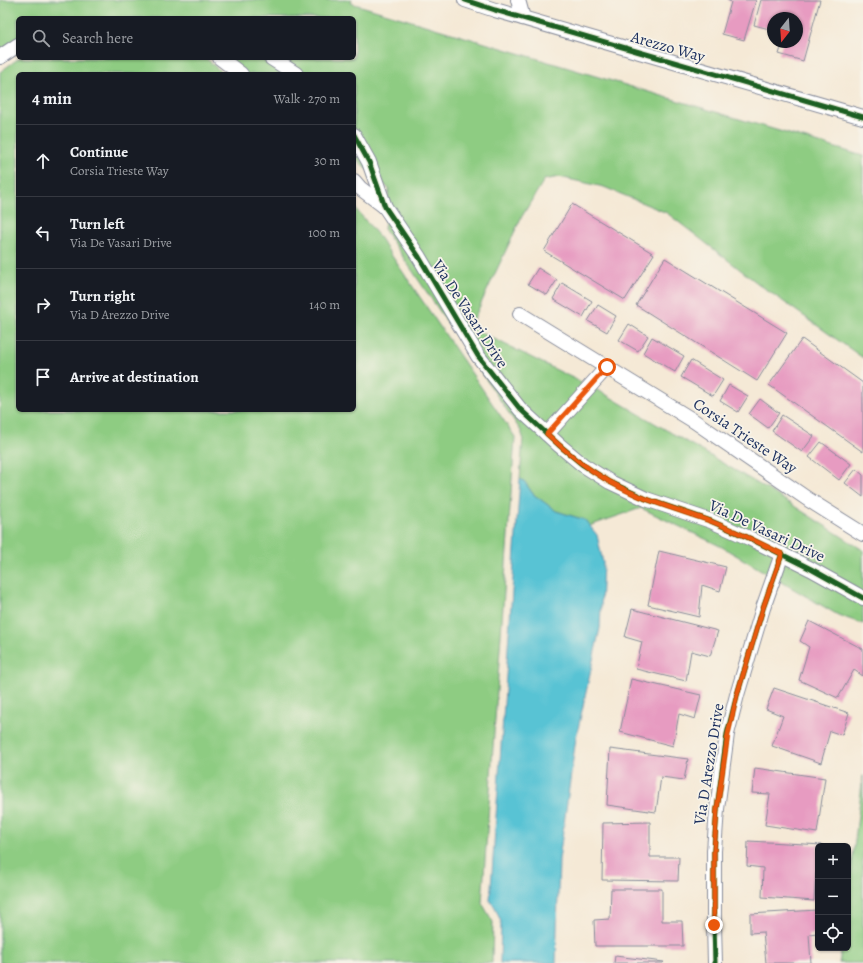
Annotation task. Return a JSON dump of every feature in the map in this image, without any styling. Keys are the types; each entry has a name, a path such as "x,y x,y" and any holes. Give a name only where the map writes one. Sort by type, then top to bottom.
{"street":[{"name":"Arezzo Way","path":"466,0 863,117"},
{"path":"518,0 523,18"},
{"path":"0,57 16,46"},
{"path":"223,60 238,72"},
{"path":"274,60 293,72"},
{"name":"Via De Vasari Drive","path":"356,139 369,162 385,207 419,257 478,356 520,409 547,434 583,465 610,482 646,499 711,521 749,538 782,554 863,598"},
{"name":"Via De Vasari Drive","path":"356,183 385,207"},
{"name":"Corsia Trieste Way","path":"520,314 694,421 809,500 863,534"},
{"path":"547,434 607,367"},
{"name":"Via D Arezzo Drive","path":"715,963 714,851 717,809 728,734 737,695 756,629 782,554"}],"green space":[{"path":"0,0 352,0 351,3 863,156 863,358 760,285 667,213 604,187 559,177 544,180 521,218 470,327 605,394 772,492 863,550 863,624 838,615 722,547 641,508 589,526 585,520 556,511 533,494 524,481 520,479 523,437 521,431 384,229 389,189 356,159 356,72 242,72 222,60 356,60 356,16 16,16 16,50 0,62"},
{"path":"16,60 208,60 221,72 16,72 16,412 356,412 356,209 377,234 515,437 482,903 493,922 492,963 0,963 0,72"},
{"path":"863,775 863,963 839,963 841,951 851,951 851,873"}],"water":[{"path":"520,479 524,481 533,494 556,511 585,520 597,535 603,563 600,628 576,738 559,859 556,963 500,963 501,922 495,907 490,901"}],"building":[{"path":"727,0 756,0 744,40 722,34 731,2"},
{"path":"761,0 820,0 803,61 779,54 781,48 803,48 803,12 767,12 767,28 754,25"},
{"path":"572,204 654,254 625,300 544,251"},
{"path":"665,258 787,333 757,381 636,305"},
{"path":"538,268 557,280 547,295 528,284"},
{"path":"562,283 592,301 583,317 553,299"},
{"path":"598,305 616,316 607,332 588,321"},
{"path":"629,324 648,336 638,351 619,340"},
{"path":"652,337 684,356 675,372 643,353"},
{"path":"802,339 863,383 863,452 769,385"},
{"path":"691,360 723,380 713,396 681,377"},
{"path":"729,385 748,396 738,412 720,401"},
{"path":"760,399 779,413 768,428 749,414"},
{"path":"782,415 814,436 802,452 772,431"},
{"path":"821,442 851,464 839,480 809,457"},
{"path":"856,469 863,475 863,497 845,483"},
{"path":"659,551 726,567 720,591 702,585 699,617 648,605"},
{"path":"632,609 718,631 710,656 691,651 686,681 636,669 642,642 625,637"},
{"path":"809,621 863,649 863,676 854,670 838,698 799,680 809,647 800,641"},
{"path":"631,679 701,695 695,719 679,714 673,746 620,732"},
{"path":"774,688 849,713 842,735 830,731 821,763 772,746 783,716 766,709"},
{"path":"610,749 688,759 684,780 661,777 656,812 607,805"},
{"path":"755,768 825,778 817,833 765,825 770,794 752,793"},
{"path":"650,822 650,857 679,857 678,881 602,880 603,823"},
{"path":"748,841 815,845 814,901 762,897 763,868 747,866"},
{"path":"611,889 662,889 662,921 682,921 683,946 595,946 594,920 610,919"},
{"path":"815,910 815,933 809,934 811,963 766,963 763,932 750,933 750,914"},
{"path":"615,956 664,962 614,963"}],"cycle path":[{"path":"465,0 863,117"},
{"path":"356,139 369,162 385,207 419,257 478,356 520,409 559,445 583,465 610,482 646,499 711,521 749,538 811,569 863,598"},
{"path":"715,963 714,851 717,809 727,734 763,608 782,554"}],"route":[{"path":"607,367 547,434 583,465 610,482 646,499 711,521 782,554 763,608 737,695 728,734 717,809 714,851 714,925"}]}
